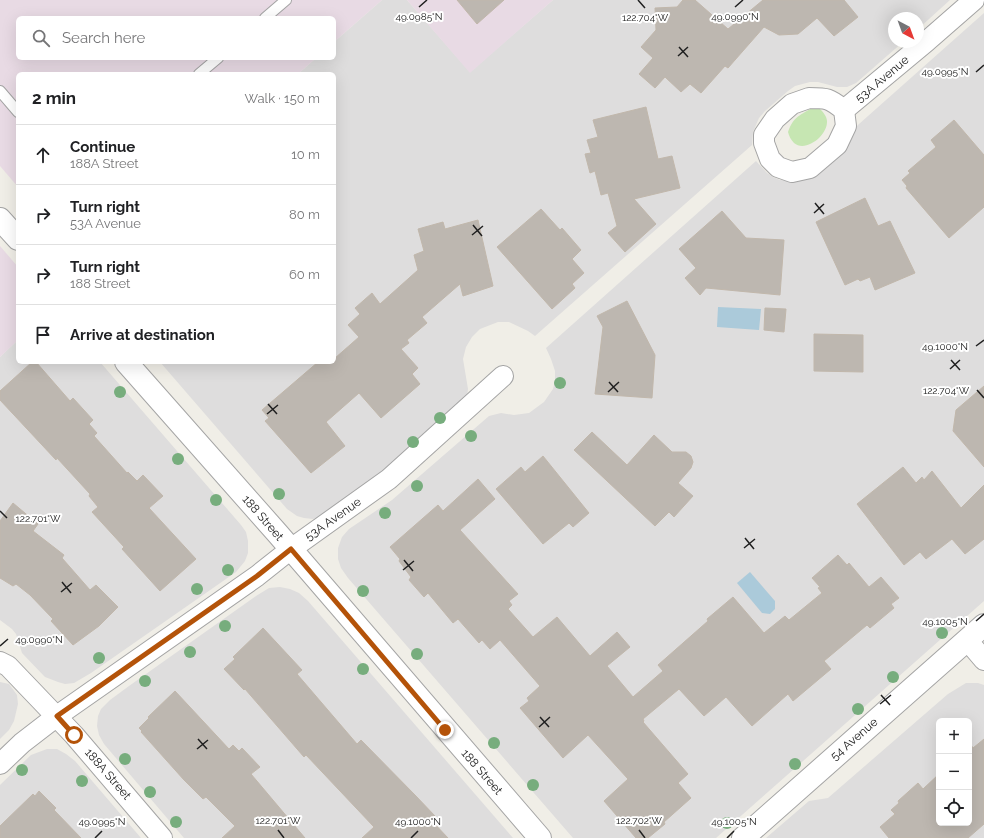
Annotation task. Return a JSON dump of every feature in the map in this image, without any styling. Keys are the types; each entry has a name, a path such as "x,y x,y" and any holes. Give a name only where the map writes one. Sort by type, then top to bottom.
{"street":[{"name":"53A Avenue","path":"844,110 974,0"},
{"path":"0,219 16,237"},
{"name":"188 Street","path":"128,364 291,549 540,838"},
{"name":"53A Avenue","path":"0,764 22,743 57,716 257,576 291,549 389,479 503,376"},
{"name":"54 Avenue","path":"743,838 984,625"},
{"path":"967,640 984,660"},
{"name":"188A Street","path":"0,662 8,666 57,716 162,838"}],"lane":[{"path":"267,16 286,0"},
{"path":"201,72 216,60"},
{"path":"0,91 16,110"}],"shaded area":[{"path":"0,0 382,0 336,40 336,16 16,16 16,60 314,60 300,72 16,72 16,185 0,166"},
{"path":"382,0 407,0 470,72 553,0 950,0 924,24 924,12 888,12 888,48 896,48 856,83 847,87 837,87 818,82 810,82 795,86 788,91 759,118 753,132 752,145 535,336 509,322 498,322 480,329 472,337 466,347 463,359 468,389 467,397 385,473 323,516 313,519 297,516 287,509 162,364 336,364 336,72 300,72 314,60 336,60 336,40"},
{"path":"407,0 553,0 470,73"},
{"path":"984,13 984,601 716,838 573,838 348,578 341,568 338,559 338,548 342,537 349,529 392,500 489,416 501,413 514,415 529,413 544,402 553,389 555,381 555,371 546,348 756,161 773,177 780,180 793,181 854,129"},
{"path":"0,246 16,265 16,342 0,357"},
{"path":"16,342 16,364 102,364 246,532 248,553 245,561 236,572 91,673 74,683 65,684 45,677 22,653 16,634 0,620 0,357"},
{"path":"280,587 299,593 308,601 513,838 184,838 104,744 99,735 97,726 98,716 101,709 110,700 129,686 256,596 269,588"},
{"path":"0,682 9,684 17,695 18,704 14,721 9,730 0,739"},
{"path":"966,683 978,683 984,685 984,838 766,838 809,801 828,798 948,694"},
{"path":"47,749 57,749 75,761 141,838 0,838 0,785 31,755"}],"green space":[{"path":"812,108 819,108 827,119 824,132 810,144 799,146 793,142 788,132 792,123 797,118"}],"water":[{"path":"718,307 761,309 759,330 717,327"},
{"path":"750,572 775,601 775,609 770,614 762,613 737,583"}],"building":[{"path":"457,0 504,0 477,24"},
{"path":"683,0 695,0 728,29 763,0 844,0 858,17 834,36 817,18 798,34 779,35 764,27 728,68 725,66 701,93 690,84 681,92 665,77 655,88 639,74 653,58 641,47 656,30 655,8 677,7"},
{"path":"646,107 658,159 672,156 680,188 634,199 656,224 625,252 608,233 617,226 608,193 601,195 595,171 590,173 585,154 591,153 587,140 598,137 593,120"},
{"path":"954,120 984,155 984,207 949,238 906,188 907,186 902,180 910,173 908,171 936,147 931,140"},
{"path":"865,198 878,226 890,221 915,273 875,290 870,277 860,281 858,279 845,285 816,222"},
{"path":"541,209 560,230 562,228 581,250 572,259 584,273 572,284 575,288 552,309 497,247"},
{"path":"722,211 746,238 784,240 780,295 706,288 700,295 685,278 696,268 679,249"},
{"path":"478,220 493,286 463,296 460,284 422,317 427,323 407,340 409,343 401,349 418,368 412,374 420,384 381,418 359,393 326,422 345,446 311,473 265,421 269,418 262,410 316,364 336,364 336,357 359,337 348,325 360,314 355,308 372,293 380,304 418,270 414,255 424,251 418,229 443,222 445,229"},
{"path":"627,301 655,355 652,398 595,394 603,327 597,316"},
{"path":"765,308 786,309 784,332 764,330"},
{"path":"814,334 863,335 863,372 814,371"},
{"path":"30,364 38,364 70,401 73,398 93,420 89,424 97,433 94,436 127,473 128,472 137,481 143,475 163,496 149,508 196,559 160,591 122,549 124,547 92,512 98,507 89,496 90,494 0,400 0,391"},
{"path":"984,386 984,467 953,431 956,410"},
{"path":"592,432 627,465 654,435 672,452 686,452 691,456 693,462 691,468 678,483 693,496 674,517 669,512 655,526 574,450"},
{"path":"543,456 589,513 573,527 569,523 543,544 496,489 521,467 525,472"},
{"path":"903,467 916,483 922,477 924,480 932,471 961,508 984,485 984,539 965,554 952,539 926,559 920,552 904,565 857,504"},
{"path":"478,479 495,499 460,530 518,594 509,601 512,605 508,609 533,637 557,617 590,656 617,632 630,647 607,666 633,697 663,671 658,665 733,597 764,633 785,616 789,620 822,593 818,588 820,587 812,578 838,555 847,565 849,563 869,587 881,577 899,598 891,604 894,608 870,628 867,625 824,661 831,669 793,701 788,694 752,726 726,697 704,716 679,689 643,719 643,722 688,774 678,783 691,798 664,822 665,824 648,838 636,838 604,801 628,779 588,735 563,758 520,708 529,701 527,698 540,686 500,640 490,649 482,640 479,643 458,619 453,623 428,593 424,597 409,580 411,577 399,561 400,559 390,547 438,505 443,511"},
{"path":"13,503 38,524 33,531 64,555 62,558 90,590 96,585 118,607 99,626 73,645 51,621 53,619 30,595 16,584 13,586 0,578 0,521"},
{"path":"263,628 302,670 297,674 357,744 361,740 415,795 435,816 431,820 448,838 362,838 374,827 306,755 304,757 245,689 244,690 224,669 235,659 233,657"},
{"path":"175,691 229,749 233,745 239,751 242,748 260,767 251,774 305,838 222,838 235,826 206,797 203,799 184,780 139,728 149,718 148,717"},
{"path":"984,739 984,824 968,838 889,838 880,827 895,814 891,810 899,803 898,801 918,783 923,789 936,777 936,826 972,826 972,746 973,748"},
{"path":"39,791 56,808 54,810 81,838 0,838 0,826 33,794 35,796"}],"route":[{"path":"74,735 57,716 257,576 291,549 445,730"}]}
